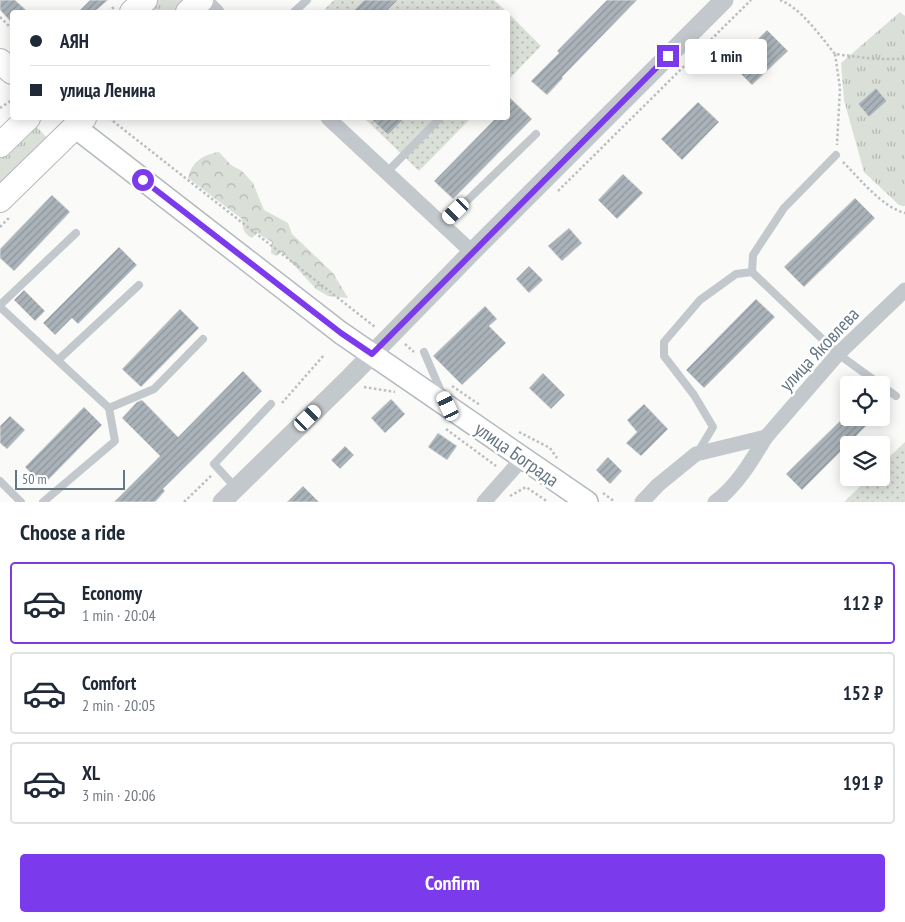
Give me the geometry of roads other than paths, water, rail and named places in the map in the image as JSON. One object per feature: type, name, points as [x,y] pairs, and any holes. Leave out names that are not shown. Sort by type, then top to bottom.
[{"type":"main road","points":[[134,10],[145,0]]},
{"type":"main road","points":[[195,10],[209,6]]},
{"type":"main road","points":[[0,61],[10,70]]},
{"type":"main road","points":[[0,145],[26,120]]},
{"type":"main road","points":[[0,200],[74,121]]},
{"type":"main road","name":"улица Бограда","points":[[74,121],[333,327],[523,458],[592,495]]},
{"type":"street","points":[[222,502],[724,0]]},
{"type":"street","points":[[330,120],[472,252]]},
{"type":"street","name":"улица Яковлева","points":[[715,502],[722,497],[750,464],[766,437],[838,354],[905,290]]},
{"type":"street","points":[[642,502],[658,485],[696,454],[766,437]]},
{"type":"street","points":[[484,502],[523,458]]},
{"type":"lane","points":[[296,10],[307,0]]},
{"type":"lane","points":[[387,172],[438,120]]},
{"type":"lane","points":[[443,224],[536,134]]},
{"type":"lane","points":[[836,155],[784,208],[753,255],[752,272],[838,354],[869,376]]},
{"type":"lane","points":[[43,502],[114,441],[110,408],[0,306],[76,233]]},
{"type":"lane","points":[[696,454],[714,427],[694,395],[664,356],[664,342],[700,300],[736,274],[752,272]]},
{"type":"lane","points":[[58,360],[139,285]]},
{"type":"lane","points":[[110,408],[154,389],[203,339]]},
{"type":"lane","points":[[424,352],[448,406]]},
{"type":"lane","points":[[890,392],[896,396]]},
{"type":"lane","points":[[236,488],[214,464],[271,404]]},
{"type":"lane","points":[[0,481],[21,502]]}]
